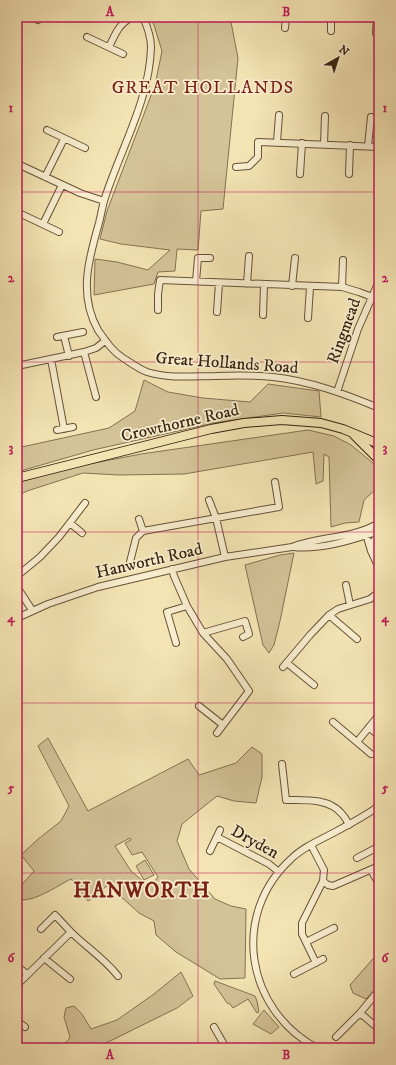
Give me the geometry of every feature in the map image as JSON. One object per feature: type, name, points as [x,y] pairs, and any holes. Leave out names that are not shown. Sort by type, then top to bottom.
[{"type":"main road","name":"Crowthorne Road","points":[[17,478],[211,429],[244,423],[282,420],[312,422],[334,426],[379,444]]},
{"type":"main road","name":"Crowthorne Road","points":[[351,433],[379,460]]},
{"type":"main road","name":"Crowthorne Road","points":[[370,451],[379,456]]},
{"type":"street","points":[[109,47],[123,22],[132,17]]},
{"type":"street","name":"Great Hollands Road","points":[[143,17],[151,46],[149,68],[137,113],[104,201],[89,261],[87,289],[90,308],[96,325],[105,341],[118,355],[147,372],[179,377],[245,375],[299,381],[337,392],[379,408]]},
{"type":"street","points":[[285,28],[286,17]]},
{"type":"street","points":[[331,17],[331,31]]},
{"type":"street","points":[[376,33],[377,17]]},
{"type":"street","points":[[87,37],[123,54]]},
{"type":"street","points":[[277,142],[279,115]]},
{"type":"street","points":[[324,144],[325,116]]},
{"type":"street","points":[[368,146],[371,117]]},
{"type":"street","points":[[47,130],[85,148]]},
{"type":"street","points":[[45,177],[64,139]]},
{"type":"street","points":[[236,168],[249,166],[258,157],[258,142],[379,147]]},
{"type":"street","points":[[300,174],[302,143]]},
{"type":"street","points":[[349,174],[350,145]]},
{"type":"street","points":[[17,165],[80,193],[104,201]]},
{"type":"street","points":[[43,224],[62,185]]},
{"type":"street","points":[[19,213],[59,232]]},
{"type":"street","points":[[247,284],[249,256]]},
{"type":"street","points":[[196,281],[198,258],[210,258]]},
{"type":"street","points":[[292,286],[295,258]]},
{"type":"street","points":[[342,288],[343,260]]},
{"type":"street","points":[[158,310],[160,280],[342,288],[372,297]]},
{"type":"street","name":"Ringmead","points":[[337,392],[358,329],[379,282]]},
{"type":"street","points":[[217,312],[219,283]]},
{"type":"street","points":[[263,315],[264,285]]},
{"type":"street","points":[[308,318],[310,287]]},
{"type":"street","points":[[56,337],[83,332]]},
{"type":"street","points":[[64,336],[70,356]]},
{"type":"street","points":[[17,366],[70,356],[96,348],[105,341]]},
{"type":"street","points":[[84,352],[95,395],[102,390]]},
{"type":"street","points":[[51,359],[64,429]]},
{"type":"street","points":[[57,430],[73,427]]},
{"type":"street","points":[[129,566],[136,538],[143,531],[279,507],[275,482]]},
{"type":"street","points":[[209,500],[216,518],[225,557]]},
{"type":"street","points":[[17,576],[40,557],[70,523],[85,503]]},
{"type":"street","points":[[138,519],[143,531]]},
{"type":"street","points":[[70,523],[82,533]]},
{"type":"street","name":"Hanworth Road","points":[[365,533],[379,523]]},
{"type":"street","points":[[371,551],[372,543],[379,532]]},
{"type":"street","name":"Hanworth Road","points":[[17,618],[32,610],[98,586],[225,557],[292,547],[300,544],[365,533],[379,532]]},
{"type":"street","points":[[365,533],[379,568]]},
{"type":"street","points":[[172,569],[187,606],[203,633],[228,659],[250,694],[217,733]]},
{"type":"street","points":[[346,585],[350,605]]},
{"type":"street","points":[[17,587],[32,610]]},
{"type":"street","points":[[314,685],[285,665],[329,615],[338,609],[370,599],[379,592]]},
{"type":"street","points":[[176,643],[167,612],[187,606]]},
{"type":"street","points":[[329,615],[357,639]]},
{"type":"street","points":[[203,633],[245,621],[249,634],[243,637]]},
{"type":"street","points":[[200,706],[223,725]]},
{"type":"street","points":[[357,742],[379,715]]},
{"type":"street","points":[[333,722],[371,754]]},
{"type":"street","points":[[369,728],[379,736]]},
{"type":"street","points":[[282,764],[286,800]]},
{"type":"street","points":[[279,801],[314,800],[334,807],[342,814],[349,825]]},
{"type":"street","points":[[317,1048],[297,1035],[282,1021],[268,1002],[256,971],[253,948],[254,924],[262,898],[271,882],[290,859],[311,845],[349,825],[379,806]]},
{"type":"street","name":"Dryden","points":[[210,851],[220,830]]},
{"type":"street","name":"Dryden","points":[[217,837],[269,864],[279,872]]},
{"type":"street","points":[[311,845],[324,870],[323,881],[302,923],[302,934],[316,963]]},
{"type":"street","points":[[357,858],[376,848],[379,850]]},
{"type":"street","points":[[323,881],[328,885],[333,886],[379,866]]},
{"type":"street","points":[[371,870],[379,884]]},
{"type":"street","points":[[42,929],[56,915],[86,946],[110,965],[118,976]]},
{"type":"street","points":[[306,942],[334,928]]},
{"type":"street","points":[[17,985],[71,932]]},
{"type":"street","points":[[44,958],[70,979]]},
{"type":"street","points":[[294,974],[323,959]]},
{"type":"street","points":[[17,966],[27,974]]},
{"type":"street","points":[[336,1037],[360,1013],[379,990]]},
{"type":"street","points":[[360,1013],[379,1029]]},
{"type":"street","points":[[17,1021],[24,1028]]},
{"type":"street","points":[[214,1027],[225,1048]]},
{"type":"shaded area","points":[[150,17],[230,17],[238,58],[223,209],[201,211],[198,250],[177,249],[175,271],[158,272],[154,284],[94,295],[95,259],[117,262],[148,270],[170,250],[121,244],[100,239],[107,211],[155,85],[162,51]]},
{"type":"shaded area","points":[[144,380],[168,392],[203,398],[250,402],[268,384],[319,391],[321,417],[283,413],[214,423],[93,450],[17,472],[17,448],[109,428],[135,411]]},
{"type":"shaded area","points":[[308,430],[334,436],[351,445],[379,468],[379,482],[376,489],[364,500],[359,522],[345,523],[331,527],[329,457],[324,454],[323,481],[316,484],[313,452],[184,474],[118,475],[83,473],[27,491],[17,496],[17,483],[68,468],[141,454]]},
{"type":"shaded area","points":[[294,553],[274,645],[269,653],[263,645],[245,565],[280,555]]},
{"type":"shaded area","points":[[48,738],[88,811],[188,759],[199,775],[236,763],[252,747],[262,754],[262,777],[256,803],[234,801],[217,796],[182,824],[177,841],[189,869],[215,899],[231,906],[246,909],[245,978],[220,979],[176,952],[156,935],[154,921],[139,913],[108,885],[88,901],[71,879],[37,897],[23,900],[17,899],[17,890],[34,871],[21,855],[61,821],[69,806],[38,746]],"holes":[[[130,838],[131,840],[125,843],[132,855],[142,852],[158,877],[150,887],[131,871],[115,846]]]},
{"type":"shaded area","points":[[145,860],[154,875],[144,880],[136,866]]},
{"type":"shaded area","points":[[379,952],[379,986],[366,999],[353,993],[350,985]]},
{"type":"shaded area","points":[[181,972],[193,996],[177,1008],[96,1048],[55,1048],[66,1042],[70,1037],[64,1017],[66,1008],[74,1006],[82,1014],[91,1029],[117,1020],[154,994]]},
{"type":"shaded area","points":[[215,981],[255,996],[259,1012],[257,1013],[248,999],[233,1008],[227,1003],[214,984]]},
{"type":"shaded area","points":[[264,1010],[279,1027],[271,1034],[253,1024]]},
{"type":"district","name":"GREAT HOLLANDS","points":[[203,88]]},
{"type":"district","name":"HANWORTH","points":[[142,891]]}]
